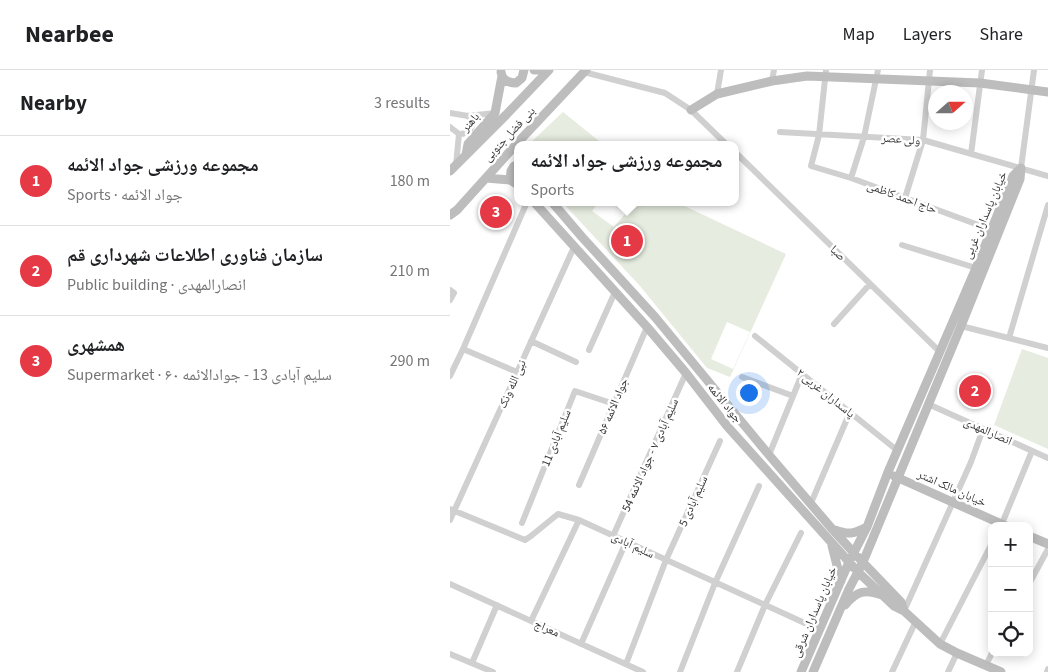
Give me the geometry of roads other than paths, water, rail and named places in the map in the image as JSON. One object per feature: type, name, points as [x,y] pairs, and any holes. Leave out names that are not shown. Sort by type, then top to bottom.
[{"type":"street","points":[[501,72],[507,82],[516,83],[522,78],[524,70]]},
{"type":"street","points":[[534,70],[544,70]]},
{"type":"street","name":"بنی فضل جنوبی","points":[[453,168],[549,70]]},
{"type":"street","points":[[717,94],[721,70]]},
{"type":"street","points":[[772,81],[774,70]]},
{"type":"street","points":[[905,198],[923,140],[930,70]]},
{"type":"street","points":[[971,154],[982,70]]},
{"type":"street","points":[[1021,168],[1034,70]]},
{"type":"street","points":[[585,71],[665,93],[692,110],[723,141]]},
{"type":"street","name":"بنی فضل جنوبی","points":[[523,141],[585,71]]},
{"type":"street","name":"باهنر","points":[[465,157],[468,144],[495,113],[501,72]]},
{"type":"street","points":[[692,110],[717,94],[772,81],[826,73],[877,74],[929,81],[980,83],[1048,92]]},
{"type":"street","points":[[819,135],[826,73]]},
{"type":"street","points":[[851,178],[864,137],[877,74]]},
{"type":"street","points":[[450,113],[468,116],[495,113]]},
{"type":"street","points":[[450,127],[459,134],[466,133],[473,124],[468,116]]},
{"type":"street","name":"ولی عصر","points":[[780,132],[923,140],[1048,176]]},
{"type":"street","points":[[453,168],[459,134]]},
{"type":"street","name":"حاج احمد کاظمی","points":[[819,135],[812,166],[851,178],[992,230]]},
{"type":"street","name":"بنی فضل جنوبی","points":[[450,215],[514,150]]},
{"type":"street","name":"صبا","points":[[739,156],[940,352]]},
{"type":"street","points":[[510,180],[514,166]]},
{"type":"street","name":"خیابان پاسداران غربی","points":[[849,562],[867,526],[1013,176],[1021,168]]},
{"type":"street","name":"خیابان پاسداران غربی","points":[[858,572],[962,326],[1020,179],[1021,168]]},
{"type":"street","points":[[486,178],[510,180],[514,182]]},
{"type":"street","points":[[1009,338],[1048,205]]},
{"type":"street","points":[[450,376],[525,206]]},
{"type":"street","name":"جواد الائمه","points":[[538,206],[647,327],[727,426],[858,572],[894,606],[904,611],[940,644],[1001,672]]},
{"type":"street","name":"جواد الائمه","points":[[555,206],[655,317],[833,530],[901,602],[904,611]]},
{"type":"street","points":[[902,245],[976,268]]},
{"type":"street","name":"نبی الله ونک","points":[[450,520],[452,510],[574,247]]},
{"type":"street","points":[[834,324],[870,284]]},
{"type":"street","points":[[450,300],[452,292]]},
{"type":"street","points":[[589,350],[615,292]]},
{"type":"street","points":[[962,326],[1048,348]]},
{"type":"street","name":"جواد الائمه ۵۶","points":[[579,485],[647,327]]},
{"type":"street","name":"پاسداران غربی ۲","points":[[755,336],[898,451]]},
{"type":"street","points":[[531,341],[576,362]]},
{"type":"street","points":[[463,349],[517,372]]},
{"type":"street","name":"سلیم آبادی ۷ - جواد الائمه 54","points":[[614,536],[686,373]]},
{"type":"street","points":[[769,455],[802,374]]},
{"type":"street","points":[[742,376],[793,396]]},
{"type":"street","name":"سلیم آبادی 11","points":[[522,522],[575,390],[614,404]]},
{"type":"street","name":"انصارالمهدی","points":[[928,404],[1048,458]]},
{"type":"street","points":[[811,503],[850,412]]},
{"type":"street","points":[[904,611],[971,462],[983,429]]},
{"type":"street","name":"سلیم آبادی 5","points":[[626,664],[666,560],[720,441]]},
{"type":"street","points":[[1004,522],[1032,450]]},
{"type":"street","name":"خیابان مالک اشتر","points":[[888,472],[996,522]]},
{"type":"street","points":[[680,672],[715,583],[759,486]]},
{"type":"street","name":"سلیم آبادی","points":[[452,510],[525,540],[558,514],[579,520],[820,630]]},
{"type":"street","points":[[531,621],[579,520]]},
{"type":"street","points":[[833,530],[849,534],[867,526]]},
{"type":"street","points":[[737,672],[765,605],[801,533]]},
{"type":"street","points":[[1033,538],[1048,544]]},
{"type":"street","points":[[830,541],[841,581]]},
{"type":"street","points":[[581,644],[626,542]]},
{"type":"street","points":[[1033,577],[1048,549]]},
{"type":"street","points":[[940,644],[988,551]]},
{"type":"street","name":"خیابان پاسداران شرقی","points":[[801,672],[849,562]]},
{"type":"street","name":"خیابان پاسداران شرقی","points":[[813,672],[858,572]]},
{"type":"street","name":"معراج","points":[[450,584],[643,672]]},
{"type":"street","points":[[840,611],[846,602],[857,594],[870,592],[885,596]]},
{"type":"street","points":[[472,663],[496,605]]},
{"type":"street","points":[[892,672],[915,623]]},
{"type":"street","points":[[948,672],[957,653]]},
{"type":"street","points":[[450,654],[493,672]]},
{"type":"street","points":[[986,665],[990,657]]},
{"type":"place","name":"همشهری","points":[[496,212]]},
{"type":"place","name":"مجموعه ورزشی جواد الائمه","points":[[627,241]]},
{"type":"place","name":"سازمان فناوری اطلاعات شهرداری قم","points":[[975,391]]}]
